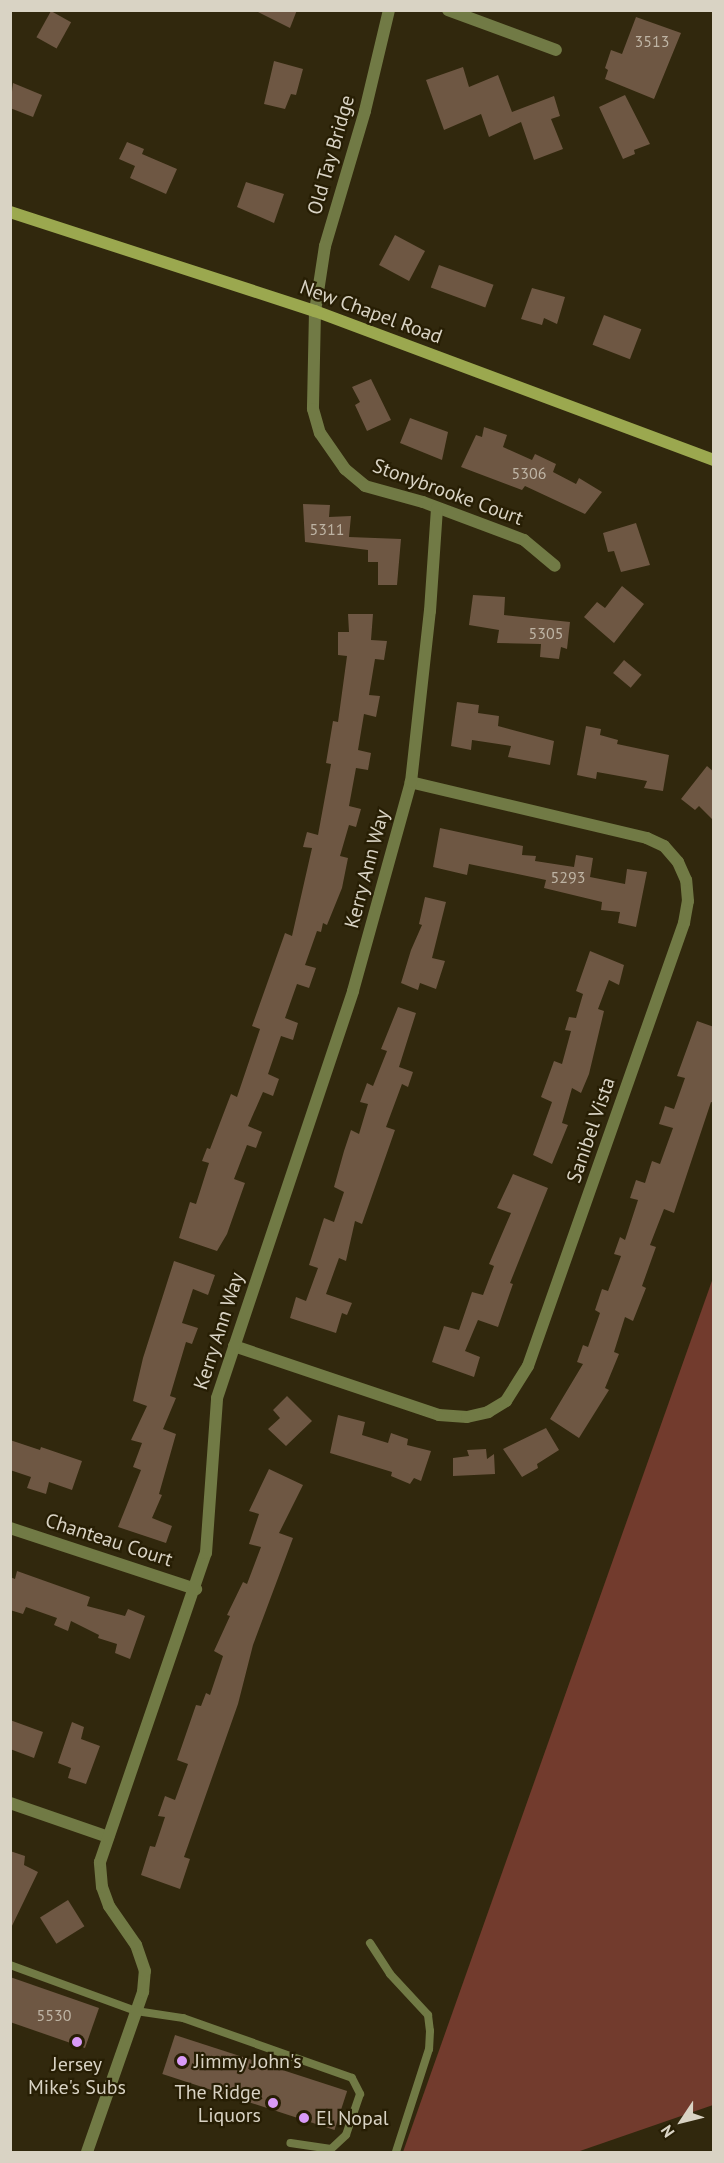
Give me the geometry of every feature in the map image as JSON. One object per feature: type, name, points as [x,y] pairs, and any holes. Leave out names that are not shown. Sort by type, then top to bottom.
[{"type":"street","name":"Old Tay Bridge","points":[[315,311],[325,246],[365,111],[388,10]]},
{"type":"street","points":[[448,10],[556,50]]},
{"type":"street","name":"New Chapel Road","points":[[10,212],[315,311],[714,460]]},
{"type":"street","name":"Stonybrooke Court","points":[[315,311],[313,409],[325,442],[345,469],[365,486],[437,508],[524,540],[555,566]]},
{"type":"street","name":"Kerry Ann Way","points":[[87,2152],[143,1992],[145,1971],[136,1945],[109,1906],[102,1887],[100,1862],[196,1588],[209,1534],[217,1398],[353,991],[411,782],[430,611],[437,508]]},
{"type":"street","name":"Sanibel Vista","points":[[234,1346],[438,1415],[467,1417],[488,1412],[506,1401],[528,1366],[684,923],[688,901],[686,880],[678,862],[664,846],[647,838],[411,782]]},
{"type":"street","name":"Chanteau Court","points":[[10,1528],[196,1588]]},
{"type":"street","points":[[10,1803],[108,1837]]},
{"type":"lane","points":[[370,1943],[390,1974],[428,2015],[430,2031],[429,2049],[396,2152]]},
{"type":"lane","points":[[10,1965],[136,2011],[183,2018],[351,2078],[360,2094],[346,2135],[331,2149],[290,2143]]},
{"type":"shaded area","points":[[713,1278],[713,2105],[577,2152],[403,2152]]},
{"type":"building","points":[[254,10],[297,10],[290,28]]},
{"type":"building","points":[[51,11],[71,22],[57,48],[36,37]]},
{"type":"building","points":[[636,17],[681,33],[654,99],[605,79],[608,70],[605,68],[611,50],[622,54]]},
{"type":"building","points":[[274,61],[303,69],[296,95],[291,94],[285,109],[264,104]]},
{"type":"building","points":[[463,67],[469,87],[498,75],[512,112],[554,96],[560,116],[551,119],[563,149],[534,160],[521,122],[489,137],[481,114],[444,130],[426,80]]},
{"type":"building","points":[[13,83],[42,95],[33,117],[10,108]]},
{"type":"building","points":[[625,95],[650,144],[634,150],[635,154],[623,159],[599,107]]},
{"type":"building","points":[[127,142],[144,149],[142,154],[177,169],[166,194],[130,178],[135,166],[119,159]]},
{"type":"building","points":[[246,182],[284,194],[274,223],[237,207]]},
{"type":"building","points":[[395,235],[425,251],[409,281],[379,265]]},
{"type":"building","points":[[439,265],[494,285],[485,307],[431,288]]},
{"type":"building","points":[[532,288],[565,297],[557,324],[544,318],[542,325],[521,319]]},
{"type":"building","points":[[604,315],[641,329],[630,359],[593,345]]},
{"type":"building","points":[[371,379],[391,420],[367,431],[355,405],[360,402],[352,387]]},
{"type":"building","points":[[410,418],[448,432],[442,460],[400,443]]},
{"type":"building","points":[[484,427],[507,435],[503,447],[532,460],[535,454],[556,464],[553,472],[576,484],[579,478],[602,492],[585,514],[525,486],[522,490],[461,467],[476,435],[482,437]]},
{"type":"building","points":[[303,504],[330,505],[329,517],[351,516],[349,537],[401,539],[397,585],[378,585],[378,562],[368,562],[368,550],[305,542]]},
{"type":"building","points":[[636,523],[650,565],[621,572],[614,551],[608,552],[603,533]]},
{"type":"building","points":[[622,586],[644,604],[614,643],[584,617],[597,602],[605,608]]},
{"type":"building","points":[[473,595],[505,597],[504,615],[570,622],[567,649],[561,647],[559,659],[540,657],[541,644],[497,643],[499,630],[469,625]]},
{"type":"building","points":[[348,614],[373,614],[371,640],[387,641],[384,660],[375,659],[369,695],[380,696],[376,717],[364,714],[358,750],[371,753],[368,770],[356,768],[349,806],[361,809],[356,827],[349,825],[340,856],[348,858],[342,888],[327,925],[323,923],[321,932],[317,931],[305,965],[316,968],[309,988],[297,984],[285,1018],[298,1023],[293,1040],[281,1036],[268,1074],[279,1079],[273,1096],[263,1092],[248,1126],[262,1132],[256,1148],[247,1145],[234,1179],[245,1183],[227,1234],[217,1251],[179,1238],[190,1202],[196,1204],[209,1163],[202,1161],[207,1148],[210,1149],[231,1094],[237,1097],[260,1029],[252,1026],[285,933],[292,936],[312,848],[303,847],[307,832],[318,835],[331,764],[326,763],[333,721],[338,722],[347,656],[338,655],[338,632],[349,632]]},
{"type":"building","points":[[624,660],[642,675],[631,688],[613,673]]},
{"type":"building","points":[[457,702],[479,705],[478,713],[499,716],[498,726],[554,741],[550,765],[508,757],[511,746],[472,740],[471,750],[451,746]]},
{"type":"building","points":[[586,726],[601,729],[600,735],[618,740],[617,744],[669,755],[663,791],[644,788],[647,781],[597,772],[596,779],[577,775]]},
{"type":"building","points":[[707,766],[714,772],[714,821],[699,806],[695,810],[681,799]]},
{"type":"building","points":[[440,828],[523,846],[522,855],[536,856],[535,861],[574,867],[576,855],[593,858],[590,877],[625,884],[627,869],[647,872],[636,927],[618,923],[620,912],[601,910],[602,902],[544,888],[546,880],[469,864],[467,875],[433,867]]},
{"type":"building","points":[[425,897],[446,902],[432,958],[445,961],[436,989],[420,983],[418,990],[401,983],[411,950],[422,925],[419,924]]},
{"type":"building","points":[[590,951],[624,965],[619,985],[609,980],[598,1009],[604,1011],[589,1074],[581,1093],[572,1088],[562,1123],[568,1125],[552,1164],[533,1155],[552,1102],[541,1097],[554,1061],[562,1064],[571,1031],[565,1030],[569,1017],[576,1018],[583,994],[576,991]]},
{"type":"building","points":[[398,1007],[416,1013],[399,1067],[413,1072],[408,1087],[402,1084],[386,1127],[395,1130],[362,1224],[355,1221],[346,1261],[339,1258],[326,1294],[352,1303],[347,1315],[342,1313],[336,1333],[290,1318],[296,1297],[306,1301],[318,1268],[309,1265],[324,1218],[334,1222],[344,1192],[334,1187],[344,1151],[351,1130],[359,1134],[368,1104],[360,1102],[367,1083],[373,1086],[387,1051],[381,1049]]},
{"type":"building","points":[[697,1021],[714,1027],[714,1103],[711,1102],[674,1213],[664,1209],[650,1245],[656,1247],[642,1286],[646,1288],[633,1321],[625,1317],[614,1352],[619,1354],[605,1388],[609,1390],[579,1438],[550,1419],[583,1364],[577,1362],[583,1345],[588,1347],[600,1313],[595,1310],[602,1289],[608,1291],[621,1256],[614,1254],[620,1237],[625,1240],[638,1200],[630,1198],[636,1180],[645,1183],[652,1161],[660,1164],[673,1128],[659,1124],[665,1106],[674,1109],[685,1078],[677,1076]]},
{"type":"building","points":[[513,1174],[548,1188],[510,1283],[513,1284],[498,1327],[478,1320],[465,1351],[480,1357],[474,1377],[432,1362],[444,1326],[459,1330],[472,1292],[483,1295],[494,1266],[489,1264],[511,1213],[497,1208]]},
{"type":"building","points":[[174,1261],[215,1275],[208,1295],[193,1289],[182,1323],[198,1328],[192,1344],[186,1342],[170,1396],[176,1398],[163,1429],[176,1434],[159,1494],[162,1495],[152,1518],[172,1526],[166,1543],[118,1527],[141,1470],[133,1467],[142,1443],[131,1440],[147,1406],[133,1401],[143,1358]]},
{"type":"building","points":[[287,1396],[312,1421],[286,1446],[268,1429],[280,1418],[273,1410]]},
{"type":"building","points":[[338,1415],[365,1422],[362,1435],[388,1443],[391,1433],[408,1439],[407,1445],[431,1451],[421,1481],[414,1478],[410,1484],[391,1476],[392,1472],[330,1453]]},
{"type":"building","points":[[546,1428],[559,1450],[537,1464],[538,1468],[522,1477],[503,1449]]},
{"type":"building","points":[[10,1440],[40,1450],[41,1447],[82,1461],[72,1490],[49,1482],[46,1494],[27,1488],[31,1477],[10,1470]]},
{"type":"building","points":[[486,1449],[487,1459],[494,1454],[495,1474],[453,1476],[453,1458],[469,1456],[467,1450]]},
{"type":"building","points":[[269,1469],[303,1485],[279,1533],[293,1538],[253,1645],[238,1704],[184,1857],[190,1859],[180,1889],[141,1875],[150,1846],[155,1847],[165,1817],[158,1816],[165,1796],[175,1800],[188,1764],[177,1760],[196,1705],[201,1706],[206,1693],[210,1695],[223,1656],[214,1651],[230,1616],[227,1615],[243,1582],[247,1584],[261,1547],[249,1544],[259,1514],[249,1511]]},
{"type":"building","points":[[17,1571],[90,1597],[87,1606],[125,1616],[128,1609],[145,1616],[130,1659],[115,1653],[117,1644],[98,1638],[99,1635],[71,1621],[68,1631],[54,1625],[57,1618],[26,1607],[23,1614],[10,1610],[10,1577],[15,1579]]},
{"type":"building","points":[[10,1720],[43,1732],[34,1758],[10,1749]]},
{"type":"building","points":[[72,1722],[84,1727],[81,1739],[100,1746],[86,1784],[68,1778],[71,1768],[58,1763]]},
{"type":"building","points":[[10,1851],[25,1856],[24,1865],[38,1872],[10,1930]]},
{"type":"building","points":[[68,1900],[84,1926],[56,1944],[40,1917]]},
{"type":"building","points":[[10,1977],[99,2008],[85,2048],[10,2022]]},
{"type":"building","points":[[175,2035],[347,2091],[334,2130],[162,2074]]},
{"type":"place","name":"Jersey Mike's Subs","points":[[77,2042]]},
{"type":"place","name":"Jimmy John's","points":[[182,2061]]},
{"type":"place","name":"The Ridge Liquors","points":[[273,2103]]},
{"type":"place","name":"El Nopal","points":[[304,2118]]}]
